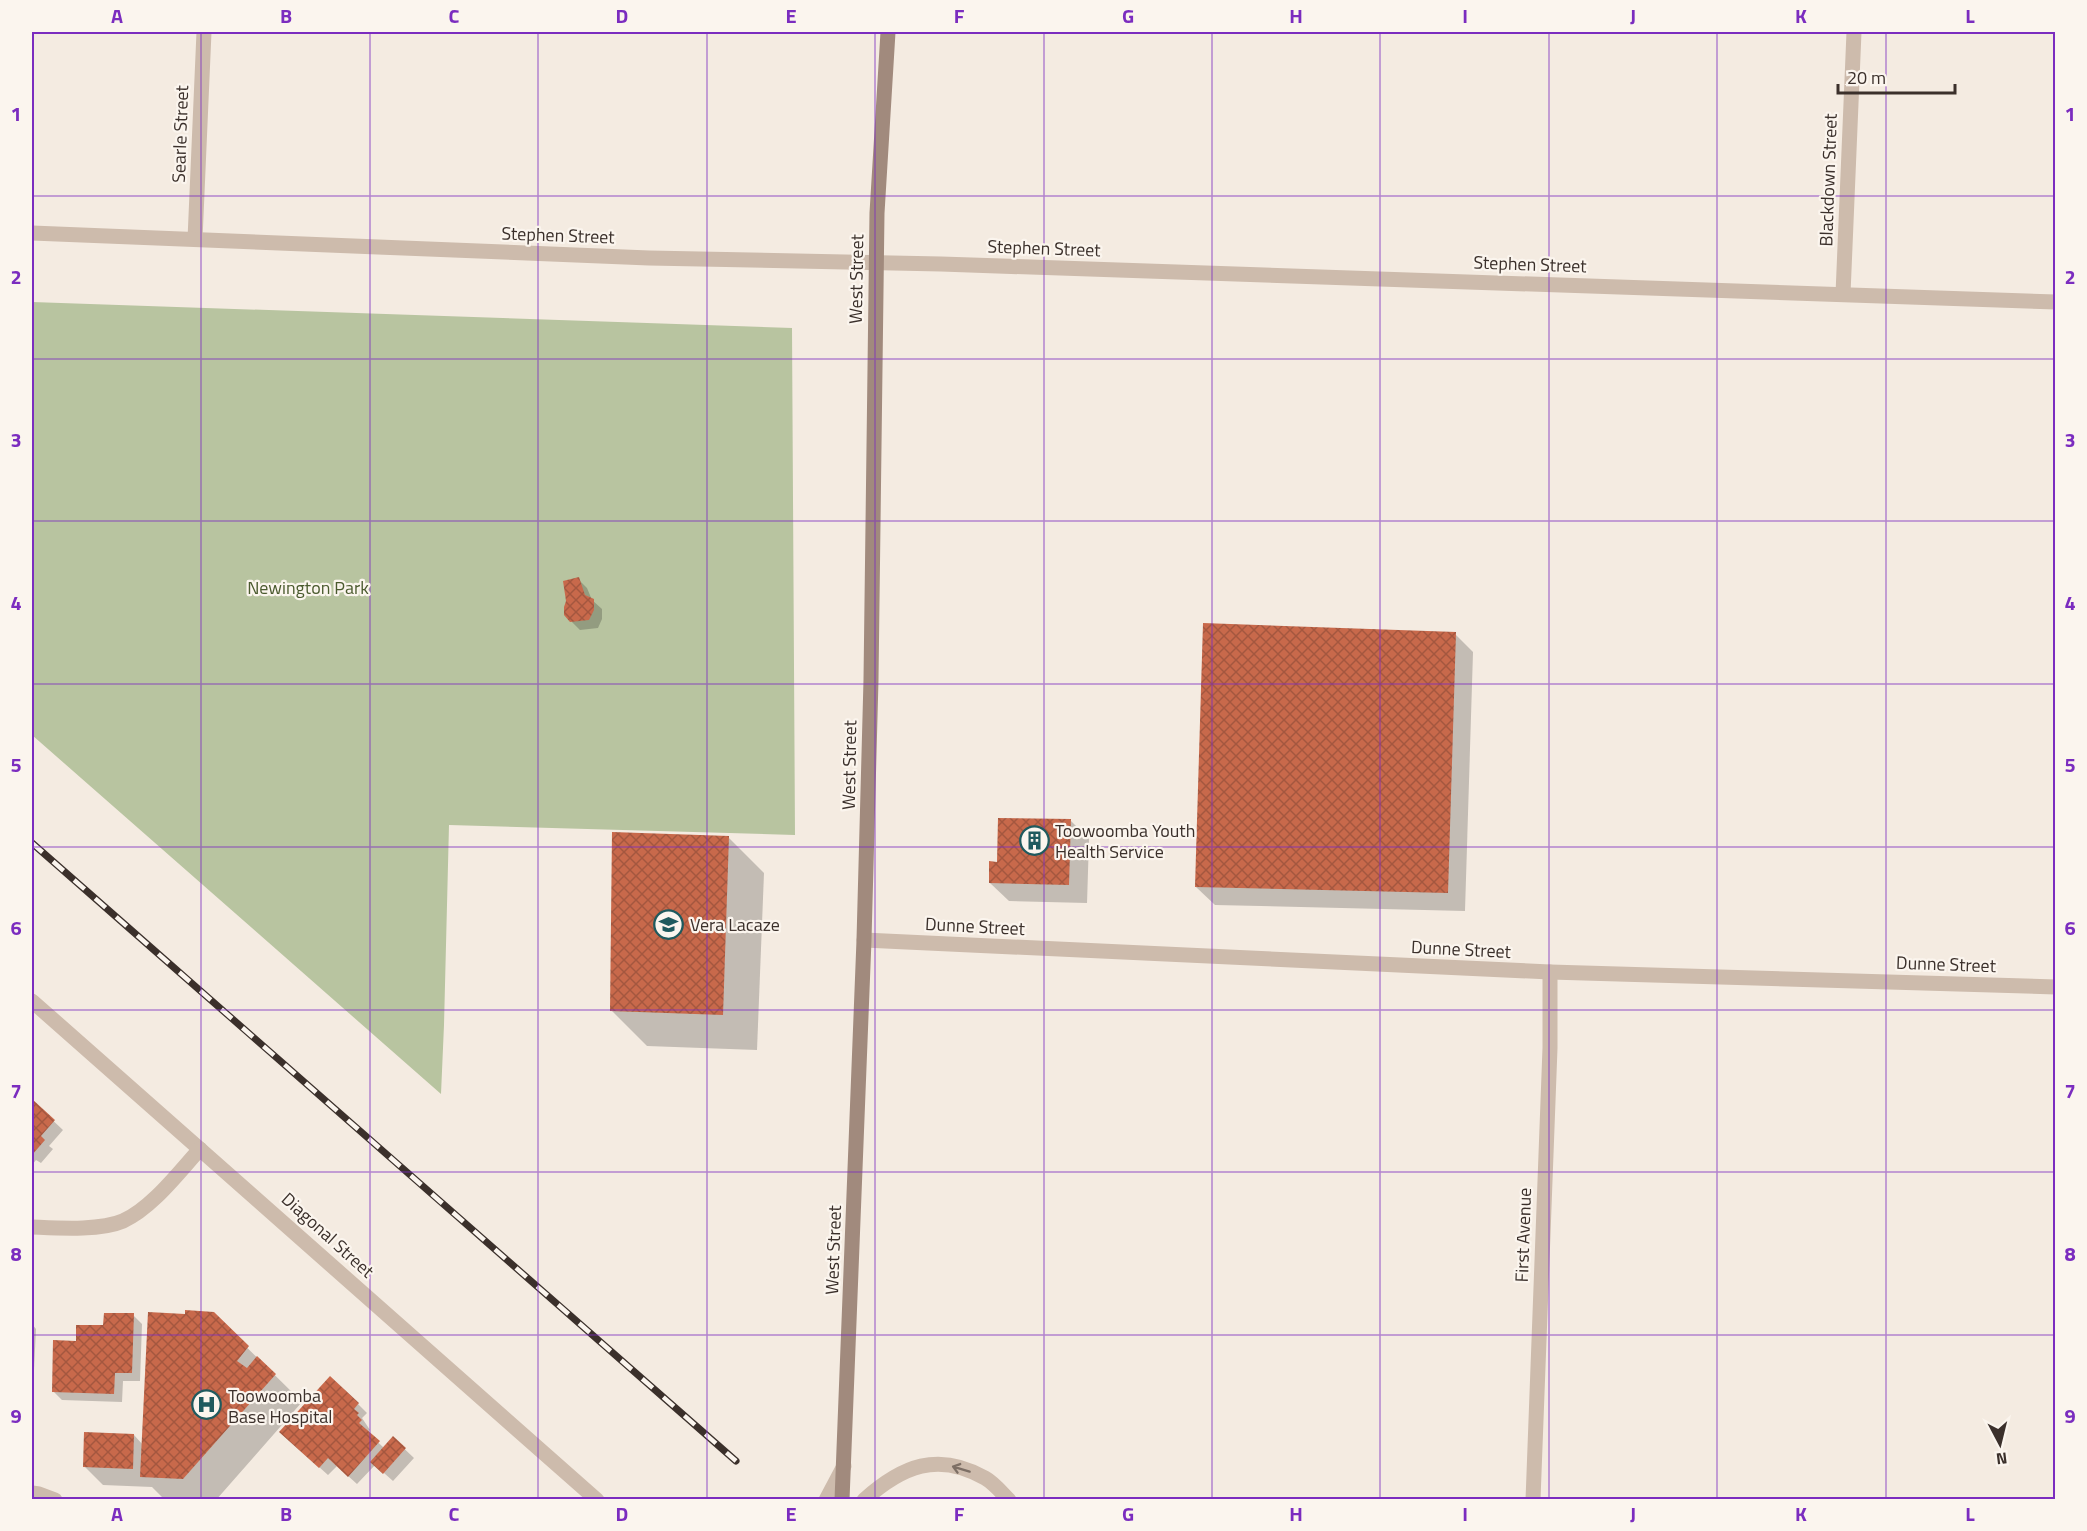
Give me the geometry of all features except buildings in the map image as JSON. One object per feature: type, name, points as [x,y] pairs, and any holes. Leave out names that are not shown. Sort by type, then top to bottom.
[{"type":"main road","name":"West Street","points":[[842,1500],[864,940],[871,680],[876,263],[888,32]]},
{"type":"street","name":"Searle Street","points":[[195,239],[204,32]]},
{"type":"street","name":"Blackdown Street","points":[[1843,294],[1854,32]]},
{"type":"street","name":"Stephen Street","points":[[32,233],[649,258],[876,263],[2055,302]]},
{"type":"street","name":"Dunne Street","points":[[864,940],[1550,972],[2055,987]]},
{"type":"street","name":"First Avenue","points":[[1533,1500],[1550,1048],[1550,972]]},
{"type":"street","name":"Diagonal Street","points":[[32,1001],[597,1500]]},
{"type":"street","points":[[32,1227],[91,1227],[123,1221],[150,1203],[200,1149]]},
{"type":"street","points":[[864,1500],[898,1473],[929,1464],[959,1466],[987,1479],[1009,1500]]},
{"type":"street","points":[[826,1500],[844,1466]]},
{"type":"street","points":[[32,1493],[55,1500]]},
{"type":"green space","name":"Newington Park","points":[[32,302],[792,328],[795,835],[449,825],[441,1094],[32,735]]},
{"type":"railway","points":[[32,843],[736,1461]]},
{"type":"place","name":"Toowoomba Youth Health Service","points":[[1034,840]]},
{"type":"place","name":"Vera Lacaze","points":[[669,924]]},
{"type":"place","name":"Toowoomba Base Hospital","points":[[207,1405]]}]
